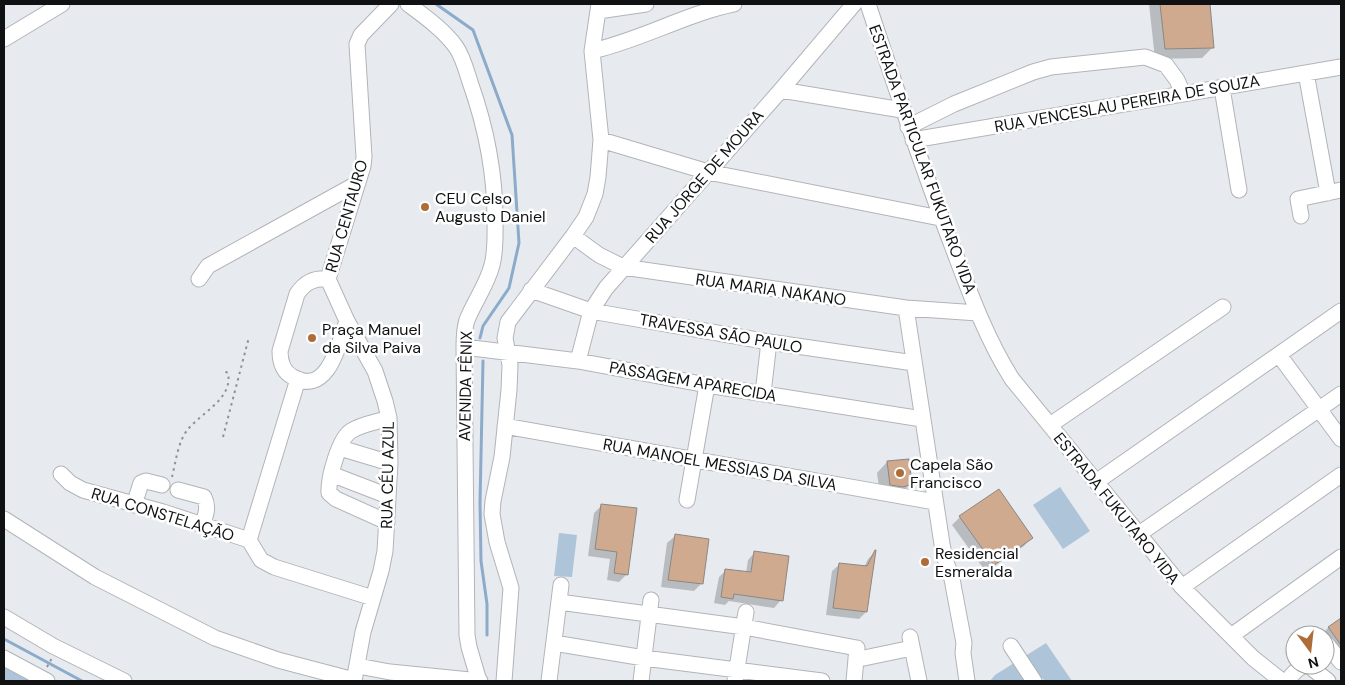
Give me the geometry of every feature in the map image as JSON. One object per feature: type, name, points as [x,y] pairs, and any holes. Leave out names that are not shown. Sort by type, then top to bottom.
[{"type":"street","points":[[4,39],[62,4]]},
{"type":"street","name":"RUA CENTAURO","points":[[298,379],[289,374],[283,367],[280,351],[297,294],[302,286],[319,278],[328,279],[358,183],[364,157],[357,44],[361,36],[391,4]]},
{"type":"street","name":"AVENIDA FÊNIX","points":[[408,4],[450,39],[462,58],[485,127],[492,160],[495,209],[494,256],[489,272],[466,321],[464,347],[467,634],[479,681]]},
{"type":"street","points":[[504,681],[511,588],[497,542],[492,514],[502,457],[510,377],[505,338],[508,322],[586,217],[595,194],[601,140],[592,51],[598,7],[646,4]]},
{"type":"street","points":[[592,51],[615,46],[710,9],[734,4]]},
{"type":"street","name":"RUA JORGE DE MOURA","points":[[578,362],[591,311],[606,288],[781,90],[854,4]]},
{"type":"street","name":"ESTRADA PARTICULAR FUKUTARO YIDA","points":[[868,4],[902,110],[940,218],[978,313]]},
{"type":"street","points":[[910,133],[954,104],[1051,67],[1145,57],[1166,65],[1177,80],[1183,94]]},
{"type":"street","name":"RUA VENCESLAU PEREIRA DE SOUZA","points":[[910,133],[1183,94],[1341,67]]},
{"type":"street","points":[[1301,216],[1298,199],[1335,192],[1306,73]]},
{"type":"street","points":[[1222,88],[1239,190]]},
{"type":"street","points":[[781,90],[902,110]]},
{"type":"street","points":[[601,140],[708,172],[940,218]]},
{"type":"street","points":[[199,279],[208,266],[358,183]]},
{"type":"street","points":[[327,201],[351,203]]},
{"type":"street","name":"RUA MARIA NAKANO","points":[[573,236],[599,255],[623,267],[906,308],[978,313]]},
{"type":"street","name":"RUA CÉU AZUL","points":[[328,279],[347,321],[378,378],[386,401],[389,418],[390,463],[385,551],[363,632],[355,676]]},
{"type":"street","name":"TRAVESSA SÃO PAULO","points":[[531,290],[591,311],[769,342],[914,363]]},
{"type":"street","points":[[1050,426],[1223,307]]},
{"type":"street","points":[[906,308],[935,502],[945,559],[954,588],[964,643],[963,653],[967,681]]},
{"type":"street","points":[[1096,482],[1341,311]]},
{"type":"street","name":"ESTRADA FUKUTARO YIDA","points":[[978,313],[995,350],[1012,379],[1182,588],[1253,658],[1282,681]]},
{"type":"street","points":[[249,540],[298,379],[313,380],[326,373],[347,321]]},
{"type":"street","points":[[762,394],[769,342]]},
{"type":"street","name":"PASSAGEM APARECIDA","points":[[464,347],[578,362],[707,386],[922,419]]},
{"type":"street","points":[[1279,355],[1341,439]]},
{"type":"street","points":[[687,500],[707,386]]},
{"type":"street","points":[[1139,534],[1341,394]]},
{"type":"street","points":[[387,522],[336,499],[329,493],[328,484],[345,435],[352,429],[389,418]]},
{"type":"street","name":"RUA MANOEL MESSIAS DA SILVA","points":[[505,426],[935,502]]},
{"type":"street","points":[[340,448],[390,463]]},
{"type":"street","name":"RUA CONSTELAÇÃO","points":[[61,474],[70,483],[82,490],[134,504],[249,540],[261,560],[274,567],[373,598]]},
{"type":"street","points":[[331,474],[388,496]]},
{"type":"street","points":[[1182,588],[1341,475]]},
{"type":"street","points":[[134,504],[141,483],[146,481],[171,484],[204,497],[208,503],[202,525]]},
{"type":"street","points":[[4,519],[128,596],[215,638],[278,660],[355,676],[390,672],[479,681]]},
{"type":"street","points":[[1232,636],[1341,557]]},
{"type":"street","points":[[549,681],[561,585]]},
{"type":"street","points":[[559,602],[650,607],[857,648],[864,658],[911,642],[919,681]]},
{"type":"street","points":[[641,681],[650,607]]},
{"type":"street","points":[[736,676],[746,612]]},
{"type":"street","points":[[4,617],[53,646],[124,681]]},
{"type":"street","points":[[554,643],[736,676],[822,681]]},
{"type":"street","points":[[1012,646],[1034,681]]},
{"type":"street","points":[[854,681],[857,648]]},
{"type":"street","points":[[4,658],[46,676]]},
{"type":"street","points":[[1287,681],[1298,669],[1308,665],[1328,681]]},
{"type":"path","points":[[223,437],[249,336]]},
{"type":"path","points":[[171,484],[180,444],[189,428],[220,401],[230,380],[228,373],[222,370]]},
{"type":"path","points":[[46,676],[52,657]]},
{"type":"shaded area","points":[[1060,487],[1090,531],[1063,549],[1033,505]]},
{"type":"shaded area","points":[[559,533],[577,535],[572,577],[554,576]]},
{"type":"shaded area","points":[[1046,643],[1072,681],[1045,681],[1042,678],[1041,681],[990,681],[995,675]]},
{"type":"shaded area","points":[[4,665],[33,681],[4,681]]},
{"type":"building","points":[[1160,4],[1210,4],[1214,48],[1165,49]]},
{"type":"building","name":"Capela São Francisco","points":[[909,459],[912,484],[903,487],[890,485],[887,461]]},
{"type":"building","points":[[999,489],[1033,538],[994,565],[959,516]]},
{"type":"building","points":[[601,504],[637,508],[628,575],[614,573],[617,552],[595,549]]},
{"type":"building","points":[[675,534],[709,539],[703,584],[668,580]]},
{"type":"building","points":[[875,550],[867,612],[833,608],[839,563],[867,566]]},
{"type":"building","points":[[754,551],[789,556],[783,601],[734,594],[733,599],[721,597],[725,569],[751,572]]},
{"type":"building","points":[[1341,618],[1341,645],[1335,637],[1335,625],[1331,625]]},
{"type":"waterway","points":[[436,4],[473,30],[512,135],[519,243],[509,288],[483,326],[480,338]]},
{"type":"waterway","points":[[483,361],[480,503],[481,561],[487,604],[487,635]]},
{"type":"waterway","points":[[4,639],[82,681]]},
{"type":"place","name":"CEU Celso Augusto Daniel","points":[[425,207]]},
{"type":"place","name":"Praça Manuel da Silva Paiva","points":[[312,338]]},
{"type":"place","name":"Capela São Francisco","points":[[900,473]]},
{"type":"place","name":"Residencial Esmeralda","points":[[925,562]]}]
